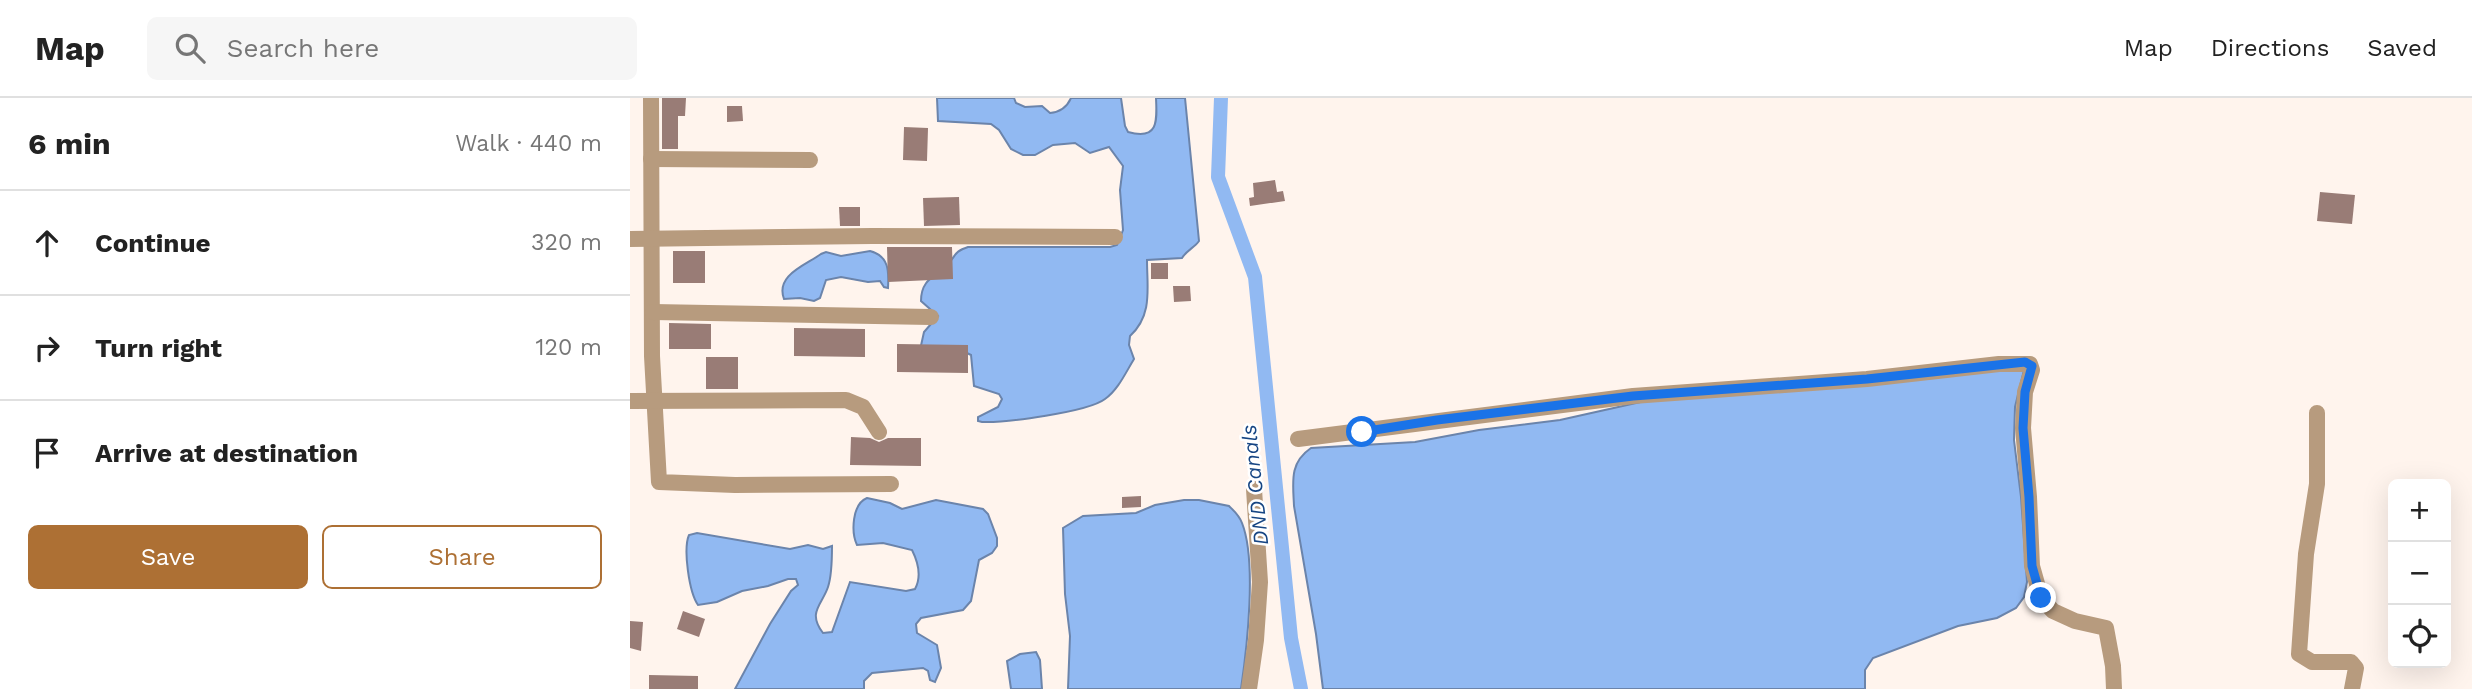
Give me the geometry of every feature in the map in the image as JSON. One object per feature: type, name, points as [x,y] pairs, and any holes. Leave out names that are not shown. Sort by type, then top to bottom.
[{"type":"street","points":[[651,98],[652,356],[659,482],[735,485],[891,484]]},
{"type":"street","points":[[651,159],[810,160]]},
{"type":"street","points":[[630,239],[1115,237]]},
{"type":"street","points":[[653,312],[931,317]]},
{"type":"street","points":[[1298,439],[1633,396],[1867,379],[2025,362],[2032,366],[2025,392],[2023,428],[2032,566],[2041,598],[2053,611],[2088,625],[2101,625],[2106,628],[2114,689]]},
{"type":"street","points":[[630,401],[846,400],[863,407],[879,432]]},
{"type":"street","points":[[2317,413],[2317,484],[2306,554],[2299,654],[2312,662],[2351,662],[2356,668],[2352,689]]},
{"type":"street","points":[[1249,689],[1256,640],[1259,582],[1254,489]]},
{"type":"water","points":[[937,98],[1014,98],[1016,103],[1025,107],[1042,106],[1050,113],[1063,108],[1071,98],[1121,98],[1128,132],[1146,134],[1151,131],[1156,121],[1156,98],[1185,98],[1199,241],[1182,258],[1147,260],[1148,291],[1145,310],[1130,336],[1129,345],[1134,359],[1118,386],[1096,404],[1046,416],[1009,421],[978,421],[978,417],[998,407],[1002,399],[999,394],[974,386],[971,355],[963,351],[920,350],[924,332],[938,316],[921,301],[923,288],[929,280],[956,254],[968,247],[1117,245],[1123,230],[1120,190],[1123,166],[1109,147],[1090,153],[1075,143],[1053,145],[1035,155],[1023,155],[1011,149],[999,130],[991,124],[938,121]]},
{"type":"water","points":[[870,251],[884,260],[888,270],[888,288],[880,281],[868,282],[841,277],[826,280],[820,298],[814,301],[784,299],[782,291],[788,277],[821,254],[826,252],[841,256]]},
{"type":"water","points":[[2025,366],[2015,407],[2014,440],[2027,582],[2024,597],[2016,608],[1997,618],[1958,626],[1873,658],[1865,670],[1865,689],[1323,689],[1294,506],[1293,481],[1296,467],[1311,448],[1415,442],[1479,430],[1560,420],[1654,399]]},
{"type":"water","points":[[867,498],[890,503],[902,509],[936,500],[983,509],[988,514],[997,538],[997,546],[992,553],[979,560],[971,601],[963,610],[921,618],[916,624],[917,633],[937,645],[941,668],[935,682],[930,680],[928,671],[923,668],[872,673],[864,681],[864,689],[735,689],[770,624],[791,591],[798,585],[796,579],[788,579],[742,591],[717,602],[698,605],[688,570],[689,535],[697,533],[790,549],[808,545],[823,549],[832,546],[829,582],[817,609],[816,619],[823,633],[832,632],[850,582],[906,591],[915,589],[917,584],[918,569],[912,550],[883,543],[857,545],[854,519],[858,506]]},
{"type":"water","points":[[1184,500],[1229,506],[1238,515],[1247,539],[1250,581],[1241,689],[1068,689],[1070,636],[1065,594],[1063,528],[1083,516],[1136,513],[1155,505]]},
{"type":"water","points":[[1036,652],[1040,660],[1042,689],[1011,689],[1007,661],[1020,654]]},
{"type":"building","points":[[662,98],[686,98],[685,116],[678,116],[678,149],[662,149]]},
{"type":"building","points":[[727,106],[742,106],[743,121],[727,122]]},
{"type":"building","points":[[904,127],[928,128],[927,161],[903,160]]},
{"type":"building","points":[[1275,180],[1277,192],[1283,191],[1285,201],[1250,206],[1249,198],[1254,197],[1253,183]]},
{"type":"building","points":[[2320,192],[2355,195],[2352,224],[2317,221]]},
{"type":"building","points":[[959,197],[960,225],[924,226],[923,198]]},
{"type":"building","points":[[839,207],[860,207],[860,226],[840,226]]},
{"type":"building","points":[[887,247],[952,247],[953,279],[888,282]]},
{"type":"building","points":[[673,251],[705,251],[705,283],[673,283]]},
{"type":"building","points":[[1151,263],[1168,263],[1168,279],[1151,279]]},
{"type":"building","points":[[1173,286],[1190,286],[1191,301],[1174,302]]},
{"type":"building","points":[[669,323],[711,324],[711,349],[669,349]]},
{"type":"building","points":[[794,328],[865,329],[865,357],[794,356]]},
{"type":"building","points":[[897,344],[968,345],[968,373],[897,372]]},
{"type":"building","points":[[706,357],[738,357],[738,389],[706,389]]},
{"type":"building","points":[[851,437],[870,438],[879,442],[888,438],[921,438],[921,466],[850,465]]},
{"type":"building","points":[[1141,496],[1141,507],[1122,508],[1122,497]]},
{"type":"building","points":[[683,611],[705,619],[699,637],[677,629]]},
{"type":"building","points":[[630,621],[643,622],[641,651],[630,648]]},
{"type":"building","points":[[649,675],[698,676],[698,689],[649,689]]},
{"type":"waterway","name":"DND Canals","points":[[1221,98],[1218,177],[1255,277],[1291,638],[1301,689]]},
{"type":"route","points":[[1362,432],[1633,396],[1867,379],[2025,362],[2032,366],[2025,392],[2023,428],[2032,566],[2041,598]]}]
